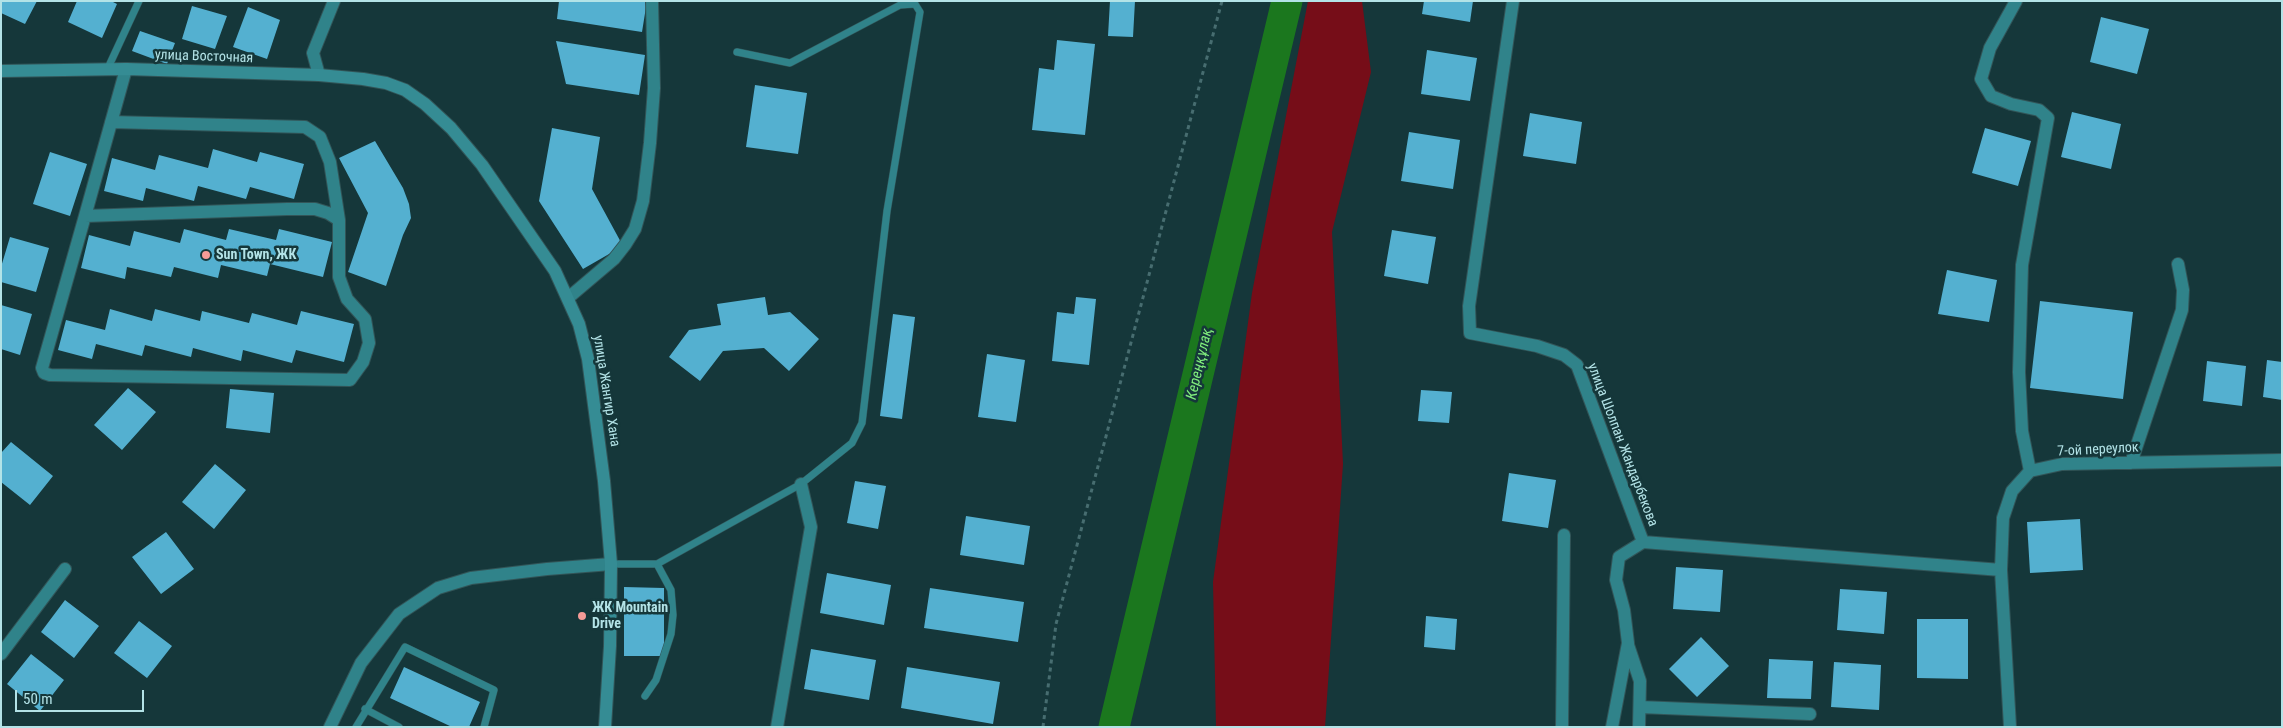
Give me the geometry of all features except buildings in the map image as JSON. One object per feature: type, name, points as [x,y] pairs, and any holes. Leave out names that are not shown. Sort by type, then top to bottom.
[{"type":"street","points":[[319,75],[313,53],[334,1]]},
{"type":"street","points":[[568,298],[614,259],[625,245],[635,229],[643,201],[654,88],[652,1]]},
{"type":"street","name":"улица Шолпан Жандарбекова","points":[[1513,1],[1469,306],[1470,333],[1537,346],[1564,355],[1577,365],[1643,542],[1619,558],[1616,580],[1624,610],[1628,643],[1612,727]]},
{"type":"street","points":[[2010,727],[2001,570],[2003,518],[2012,491],[2030,471],[2022,431],[2019,372],[2022,265],[2048,118],[2038,110],[2011,104],[1991,96],[1981,79],[1990,48],[2016,1]]},
{"type":"street","name":"улица Восточная","points":[[1,71],[126,69],[319,75],[386,83],[405,90]]},
{"type":"street","points":[[111,122],[305,126],[320,137],[330,162],[339,220],[339,277],[347,300],[365,319],[369,343],[363,362],[350,380],[44,374],[42,368],[85,216],[111,122],[126,69]]},
{"type":"street","name":"улица Жангир Хана","points":[[405,90],[425,104],[451,128],[482,165],[555,271],[579,324],[595,396],[611,564],[610,646],[605,727]]},
{"type":"street","points":[[85,216],[315,209],[328,213],[339,220]]},
{"type":"street","points":[[2131,463],[2182,310],[2183,290],[2178,264]]},
{"type":"street","name":"7-ой переулок","points":[[2030,471],[2062,464],[2282,460]]},
{"type":"street","points":[[777,727],[811,527],[801,484]]},
{"type":"street","points":[[1562,727],[1564,535]]},
{"type":"street","points":[[1643,542],[2001,570]]},
{"type":"street","points":[[330,727],[361,663],[393,620],[438,588],[472,578],[547,568],[611,564]]},
{"type":"street","points":[[1,654],[65,568]]},
{"type":"street","points":[[1628,643],[1640,681],[1640,727]]},
{"type":"street","points":[[1640,707],[1810,714]]},
{"type":"lane","points":[[107,70],[139,1]]},
{"type":"lane","points":[[611,564],[657,564],[801,484],[852,443],[862,422],[887,211],[920,12],[915,4],[900,5],[790,63],[737,52]]},
{"type":"lane","points":[[645,696],[656,680],[671,634],[673,616],[671,590],[657,564]]},
{"type":"lane","points":[[356,727],[365,709],[405,647],[494,690],[484,727]]},
{"type":"lane","points":[[365,709],[399,727]]},
{"type":"path","points":[[1043,727],[1056,624],[1222,1]]},
{"type":"shaded area","points":[[1308,1],[1362,1],[1371,72],[1332,232],[1343,464],[1325,727],[1216,727],[1213,582],[1252,293]]},
{"type":"waterway","name":"Кереңқұлақ","points":[[1114,727],[1287,1]]},
{"type":"place","name":"Sun Town, ЖК","points":[[206,255]]},
{"type":"place","name":"ЖК Mountain Drive","points":[[582,616]]}]
